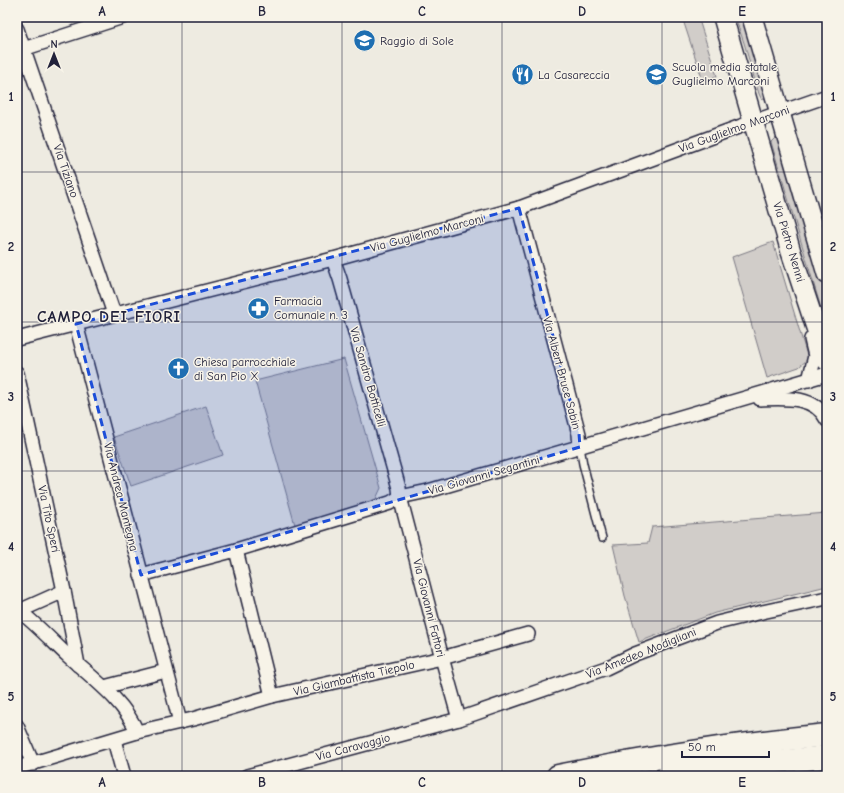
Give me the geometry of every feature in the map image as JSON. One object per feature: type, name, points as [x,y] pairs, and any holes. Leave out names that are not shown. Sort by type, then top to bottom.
[{"type":"highway","points":[[558,776],[636,760],[763,741],[827,735]]},
{"type":"highway","points":[[668,776],[827,756]]},
{"type":"street","points":[[21,50],[123,17]]},
{"type":"street","name":"Via Pietro Nenni","points":[[723,17],[791,252],[827,361]]},
{"type":"street","points":[[752,17],[827,274]]},
{"type":"street","name":"Via Tiziano","points":[[17,29],[21,50],[114,314]]},
{"type":"street","name":"Via Guglielmo Marconi","points":[[17,339],[334,258],[519,208],[754,121],[827,96]]},
{"type":"street","name":"Via Albert Bruce Sabin","points":[[519,208],[579,434],[580,447]]},
{"type":"street","name":"Via Sandro Botticelli","points":[[334,258],[399,488],[400,497]]},
{"type":"street","points":[[803,288],[801,300],[815,356],[809,380]]},
{"type":"street","name":"Via Andrea Mantegna","points":[[76,324],[180,722]]},
{"type":"street","name":"Via Tito Speri","points":[[17,373],[64,591],[78,665]]},
{"type":"street","name":"Via Giovanni Segantini","points":[[141,575],[236,550],[390,503],[400,497],[428,491],[827,374]]},
{"type":"street","points":[[740,400],[797,400],[814,404],[827,420]]},
{"type":"street","name":"Via Giovanni Fattori","points":[[400,497],[459,719]]},
{"type":"street","points":[[236,550],[272,696]]},
{"type":"street","points":[[64,591],[18,611],[104,687],[133,722],[138,732]]},
{"type":"street","name":"Via Amedeo Modigliani","points":[[459,719],[606,668],[635,654],[717,623],[827,598]]},
{"type":"street","name":"Via Giambattista Tiepolo","points":[[17,768],[138,732],[180,722],[272,696],[442,658],[528,634]]},
{"type":"street","points":[[104,687],[166,671]]},
{"type":"street","name":"Via Caravaggio","points":[[247,776],[459,719]]},
{"type":"street","points":[[17,726],[33,764]]},
{"type":"street","points":[[114,740],[124,776]]},
{"type":"lane","name":"Via Albert Bruce Sabin","points":[[580,447],[602,538]]},
{"type":"highlighted area","points":[[519,208],[579,434],[580,447],[141,575],[76,324]]},
{"type":"shaded area","points":[[682,17],[698,17],[717,76],[703,81]]},
{"type":"shaded area","points":[[735,17],[745,17],[767,97],[762,100],[759,94]]},
{"type":"shaded area","points":[[777,136],[782,139],[827,293],[827,328],[771,142]]},
{"type":"shaded area","points":[[773,242],[808,359],[799,367],[767,378],[732,257]]},
{"type":"shaded area","points":[[344,359],[381,488],[375,501],[295,525],[255,381]]},
{"type":"shaded area","points":[[206,406],[223,455],[131,486],[114,437]]},
{"type":"shaded area","points":[[827,513],[827,586],[715,613],[639,642],[625,596],[613,545],[648,543],[652,527]]},
{"type":"place","name":"Raggio di Sole","points":[[364,41]]},
{"type":"place","name":"Scuola media statale Guglielmo Marconi","points":[[656,74]]},
{"type":"place","name":"La Casareccia","points":[[522,75]]},
{"type":"place","name":"Farmacia Comunale n. 3","points":[[258,308]]},
{"type":"place","name":"Chiesa parrocchiale di San Pio X","points":[[178,369]]},
{"type":"district","name":"CAMPO DEI FIORI","points":[[109,316]]}]
